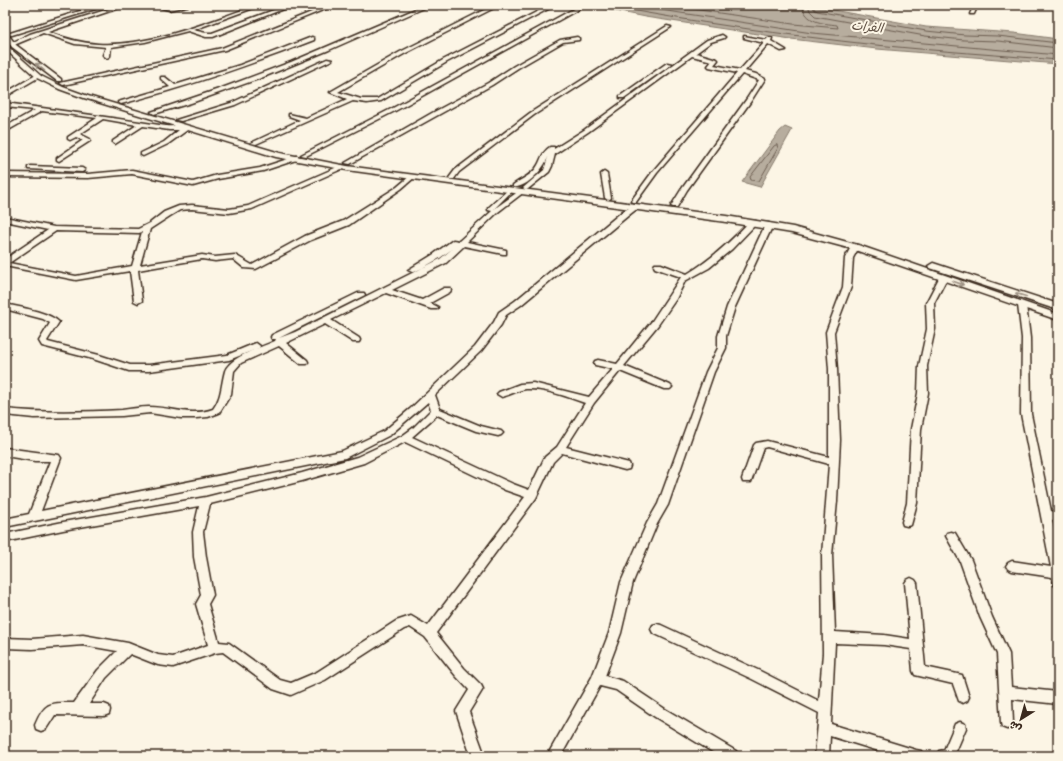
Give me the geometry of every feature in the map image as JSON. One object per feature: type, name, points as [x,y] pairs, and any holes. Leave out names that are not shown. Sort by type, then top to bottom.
[{"type":"main road","points":[[7,38],[95,5]]},
{"type":"main road","points":[[7,38],[105,5]]},
{"type":"main road","points":[[7,38],[38,76],[48,82],[86,97],[185,128],[254,143],[300,157]]},
{"type":"main road","points":[[7,38],[51,76],[63,83],[179,120],[262,151],[412,177],[446,178]]},
{"type":"main road","points":[[345,165],[635,204],[770,225],[855,247],[943,278],[1058,307]]},
{"type":"main road","points":[[518,189],[608,198],[635,204],[675,206],[762,218],[820,231],[991,290],[1022,305],[1058,317]]},
{"type":"street","points":[[7,38],[44,32],[126,5]]},
{"type":"street","points":[[153,5],[169,9],[188,5]]},
{"type":"street","points":[[44,32],[79,44],[109,45],[134,42],[188,30],[260,5]]},
{"type":"street","points":[[188,30],[206,36],[213,35],[291,5]]},
{"type":"street","points":[[63,83],[223,48],[333,5]]},
{"type":"street","points":[[154,112],[218,94],[278,70],[429,5]]},
{"type":"street","points":[[492,8],[402,52],[333,92],[349,98],[367,102],[379,100],[445,61],[554,5]]},
{"type":"street","points":[[972,13],[976,5]]},
{"type":"street","points":[[5,175],[88,176],[132,172],[193,184],[217,177],[261,170],[300,157],[387,114],[579,8]]},
{"type":"street","points":[[446,178],[532,114],[668,26]]},
{"type":"street","points":[[5,306],[46,317],[55,322],[43,340],[45,344],[96,357],[129,368],[149,368],[229,357],[268,341],[437,256],[462,237],[538,171],[543,164],[543,157],[547,150],[570,136],[709,34]]},
{"type":"street","points":[[5,412],[34,415],[122,413],[150,410],[181,415],[208,414],[216,411],[226,394],[230,370],[238,361],[325,320],[442,261],[502,206],[518,189],[545,172],[549,166],[550,157],[553,153],[586,131],[709,41],[722,37]]},
{"type":"street","points":[[746,37],[769,40],[783,50]]},
{"type":"street","points":[[121,102],[175,88],[250,63],[312,39]]},
{"type":"street","points":[[5,219],[54,228],[139,231],[147,228],[167,214],[179,208],[192,207],[229,211],[250,208],[293,190],[345,165],[490,84],[516,67],[562,41],[576,39]]},
{"type":"street","points":[[5,523],[345,454],[387,433],[431,395],[478,350],[498,324],[502,314],[518,303],[626,214],[635,204],[655,172],[769,40]]},
{"type":"street","points":[[107,56],[109,45]]},
{"type":"street","points":[[675,206],[684,190],[749,100],[762,79],[711,66],[716,60],[692,54]]},
{"type":"street","points":[[179,120],[233,104],[329,60]]},
{"type":"street","points":[[250,63],[278,70]]},
{"type":"street","points":[[5,94],[38,76]]},
{"type":"street","points":[[163,78],[175,88]]},
{"type":"street","points":[[254,143],[306,120],[349,98],[356,92]]},
{"type":"street","points":[[5,105],[185,128]]},
{"type":"street","points":[[5,130],[41,109]]},
{"type":"street","points":[[291,115],[306,120]]},
{"type":"street","points":[[70,138],[103,117]]},
{"type":"street","points":[[115,142],[143,123]]},
{"type":"street","points":[[143,154],[166,143],[185,128]]},
{"type":"street","points":[[59,159],[88,140],[77,134]]},
{"type":"street","points":[[5,169],[64,169],[93,171],[113,169],[124,172]]},
{"type":"street","points":[[53,175],[64,169]]},
{"type":"street","points":[[604,174],[608,198]]},
{"type":"street","points":[[5,263],[76,278],[202,257],[215,259],[235,257],[247,266],[253,267],[308,238],[346,223],[399,188],[412,177]]},
{"type":"street","points":[[429,633],[512,524],[532,495],[549,460],[560,449],[591,402],[655,323],[672,299],[682,280],[706,266],[729,248],[753,223]]},
{"type":"street","points":[[554,756],[596,680],[615,633],[627,582],[652,523],[663,505],[710,372],[722,348],[722,336],[731,308],[770,225]]},
{"type":"street","points":[[5,263],[54,228]]},
{"type":"street","points":[[138,301],[134,272],[147,228]]},
{"type":"street","points":[[462,243],[503,252]]},
{"type":"street","points":[[822,756],[829,637],[827,555],[834,462],[833,369],[830,332],[847,287],[849,258],[855,247]]},
{"type":"street","points":[[658,266],[688,277]]},
{"type":"street","points":[[907,522],[912,503],[916,429],[923,393],[923,366],[931,329],[930,303],[943,278]]},
{"type":"street","points":[[385,290],[434,307]]},
{"type":"street","points":[[423,303],[447,290]]},
{"type":"street","points":[[1012,566],[1058,576],[1026,414],[1026,338],[1022,305]]},
{"type":"street","points":[[325,320],[356,340]]},
{"type":"street","points":[[279,341],[304,362]]},
{"type":"street","points":[[598,363],[618,368],[667,387]]},
{"type":"street","points":[[502,394],[526,386],[539,387],[591,402]]},
{"type":"street","points":[[431,395],[436,411],[478,429],[498,433]]},
{"type":"street","points":[[5,538],[206,501],[302,477],[360,460],[405,438],[436,411]]},
{"type":"street","points":[[405,438],[509,487],[532,495]]},
{"type":"street","points":[[747,479],[759,445],[767,444],[834,462]]},
{"type":"street","points":[[560,449],[624,466]]},
{"type":"street","points":[[5,452],[35,457],[56,458],[33,517]]},
{"type":"street","points":[[206,501],[198,532],[200,558],[207,595],[202,604],[215,648]]},
{"type":"street","points":[[1046,514],[1058,518]]},
{"type":"street","points":[[951,536],[965,560],[986,617],[1003,654],[1007,723]]},
{"type":"street","points":[[911,583],[919,671],[958,679],[963,697]]},
{"type":"street","points":[[5,643],[32,644],[82,640],[128,648],[158,660],[173,662],[215,648],[225,647],[277,685],[291,689],[321,676],[400,625],[411,621],[429,633],[460,672],[477,689],[462,710],[478,756]]},
{"type":"street","points":[[657,629],[756,675],[825,710]]},
{"type":"street","points":[[829,637],[884,640],[917,645]]},
{"type":"street","points":[[77,710],[102,674],[128,648]]},
{"type":"street","points":[[596,680],[619,685],[660,714],[731,756]]},
{"type":"street","points":[[1006,692],[1058,698]]},
{"type":"street","points":[[41,725],[52,709],[104,710]]},
{"type":"street","points":[[824,728],[916,756]]},
{"type":"street","points":[[944,756],[948,755],[960,728]]},
{"type":"water","name":"الفرات","points":[[585,5],[805,5],[926,27],[1014,33],[1058,39],[1058,64],[877,49],[791,39],[645,17]]},
{"type":"water","points":[[785,127],[792,130],[760,187],[742,182],[780,131]]}]
